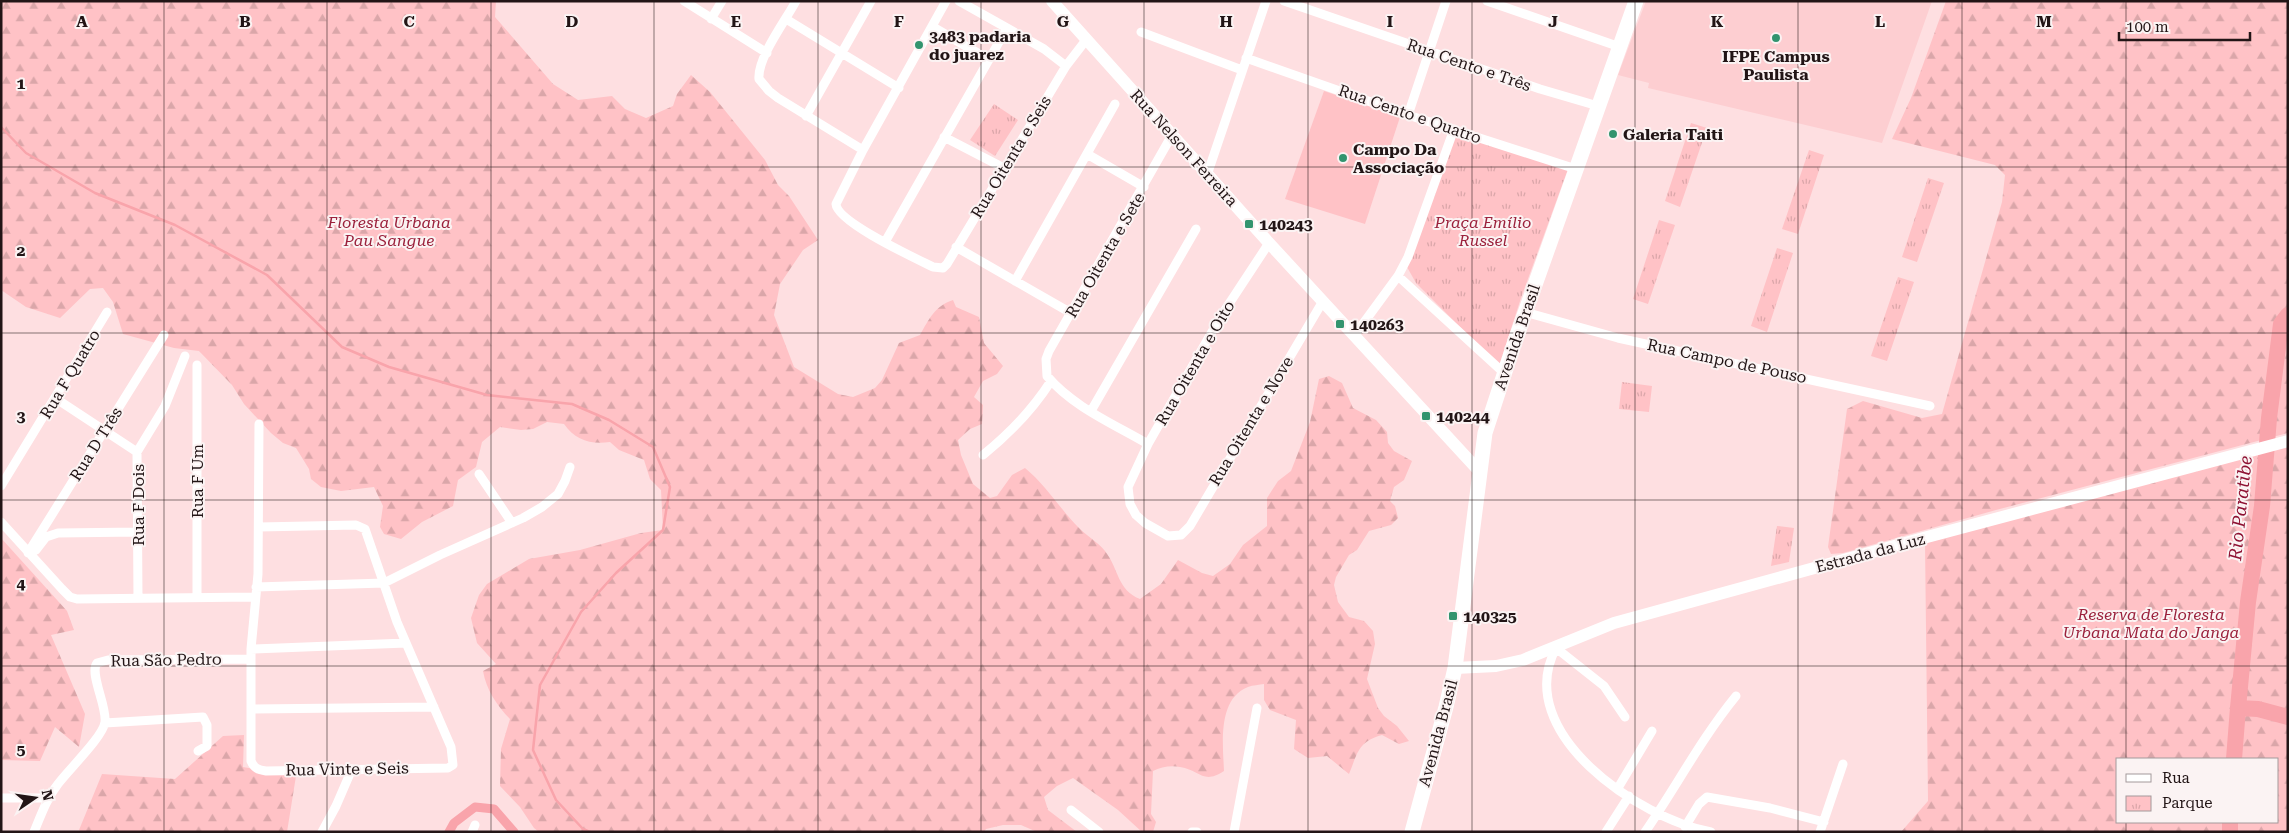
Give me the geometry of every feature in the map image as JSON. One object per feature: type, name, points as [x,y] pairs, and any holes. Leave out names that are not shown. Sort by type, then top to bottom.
[{"type":"main road","name":"Avenida Brasil","points":[[1412,832],[1455,668],[1485,433],[1525,312],[1636,1]]},
{"type":"main road","name":"Rua Nelson Ferreira","points":[[1054,2],[1207,175],[1479,471]]},
{"type":"main road","name":"Estrada da Luz","points":[[1455,668],[1496,666],[1523,660],[1623,621],[1934,535],[2283,443]]},
{"type":"street","points":[[684,1],[767,53]]},
{"type":"street","points":[[711,19],[722,1]]},
{"type":"street","points":[[796,1],[758,73],[762,85],[806,116],[864,150]]},
{"type":"street","points":[[806,116],[871,1]]},
{"type":"street","points":[[946,1],[838,197],[836,210],[842,216],[885,242],[988,59],[1008,28]]},
{"type":"street","points":[[959,1],[1044,48],[1066,66]]},
{"type":"street","points":[[1207,175],[1266,1]]},
{"type":"street","name":"Rua Cento e Três","points":[[1284,1],[1540,89],[1598,106]]},
{"type":"street","points":[[1408,115],[1446,1]]},
{"type":"street","points":[[1486,1],[1620,47]]},
{"type":"street","points":[[786,19],[899,88]]},
{"type":"street","points":[[933,27],[988,59]]},
{"type":"street","points":[[1141,32],[1242,70]]},
{"type":"street","name":"Rua Oitenta e Seis","points":[[885,242],[933,267],[942,268],[947,264],[1066,66],[1086,40]]},
{"type":"street","name":"Rua Cento e Quatro","points":[[1246,58],[1408,115],[1576,168]]},
{"type":"street","points":[[1015,281],[1114,104]]},
{"type":"street","points":[[1354,336],[1398,276],[1408,257],[1454,129]]},
{"type":"street","name":"Rua Oitenta e Sete","points":[[1049,378],[1046,359],[1049,351],[1172,135]]},
{"type":"street","points":[[944,137],[1004,168]]},
{"type":"street","points":[[1087,154],[1144,187]]},
{"type":"street","points":[[1091,411],[1196,228]]},
{"type":"street","name":"Rua Oitenta e Oito","points":[[1128,487],[1148,444],[1221,316],[1269,243]]},
{"type":"street","points":[[956,247],[1071,313]]},
{"type":"street","points":[[1398,276],[1504,373]]},
{"type":"street","name":"Rua Oitenta e Nove","points":[[1128,487],[1130,504],[1136,515],[1145,523],[1168,536],[1181,534],[1190,526],[1323,300]]},
{"type":"street","name":"Rua F Quatro","points":[[1,486],[107,312]]},
{"type":"street","name":"Rua Campo de Pouso","points":[[1525,312],[1618,338],[1930,406]]},
{"type":"street","name":"Rua D Três","points":[[30,555],[104,430],[164,335]]},
{"type":"street","points":[[137,452],[164,406],[185,356]]},
{"type":"street","name":"Rua F Um","points":[[197,365],[198,596]]},
{"type":"street","points":[[984,455],[1009,433],[1038,400],[1049,378],[1091,411],[1148,444]]},
{"type":"street","name":"Rua F Dois","points":[[55,398],[137,452],[138,598]]},
{"type":"street","points":[[259,424],[259,527],[251,654],[251,709],[434,707],[406,643],[365,529],[360,525],[259,527]]},
{"type":"street","points":[[1,522],[70,597],[77,599],[198,596],[384,583],[542,507],[558,494],[565,482],[570,466]]},
{"type":"street","points":[[479,474],[512,523]]},
{"type":"street","points":[[30,555],[46,537],[52,534],[138,532]]},
{"type":"street","points":[[251,654],[406,643]]},
{"type":"street","points":[[1625,717],[1604,686],[1556,648],[1550,659],[1547,675],[1547,693],[1554,721],[1562,736],[1586,763],[1629,796],[1657,814],[1686,827],[1711,832]]},
{"type":"street","name":"Rua São Pedro","points":[[105,723],[102,698],[95,677],[95,666],[101,661],[251,654]]},
{"type":"street","points":[[1645,832],[1711,726],[1736,696]]},
{"type":"street","name":"Rua Vinte e Seis","points":[[251,709],[251,761],[253,766],[260,771],[448,768],[454,763],[452,747],[434,707]]},
{"type":"street","points":[[1234,832],[1257,708]]},
{"type":"street","points":[[34,832],[49,798],[96,738],[105,723],[196,717],[205,719],[208,743],[206,748],[198,751]]},
{"type":"street","points":[[1618,788],[1652,731]]},
{"type":"street","points":[[1820,832],[1843,764]]},
{"type":"street","points":[[322,832],[352,769]]},
{"type":"street","points":[[1606,832],[1629,796]]},
{"type":"street","points":[[1,798],[49,798]]},
{"type":"street","points":[[1686,827],[1699,804],[1707,798],[1770,808],[1824,822]]},
{"type":"street","points":[[1072,810],[1099,832]]},
{"type":"street","points":[[1192,832],[1197,832]]},
{"type":"shaded area","name":"IFPE Campus Paulista","points":[[1646,1],[1932,1],[1882,143],[1648,88],[1649,83],[1618,75]]},
{"type":"green space","name":"Floresta Urbana Pau Sangue","points":[[1,1],[496,1],[495,17],[553,84],[578,100],[612,96],[625,109],[646,118],[673,106],[677,94],[691,75],[710,92],[765,160],[778,185],[789,196],[818,240],[803,250],[780,284],[774,315],[794,367],[838,394],[853,397],[875,388],[882,380],[899,343],[920,335],[937,309],[953,300],[956,307],[979,317],[984,343],[1003,366],[997,374],[983,381],[974,397],[983,405],[982,424],[970,429],[958,440],[961,455],[973,484],[990,498],[997,496],[1012,475],[1025,468],[1040,482],[1079,528],[1102,548],[1110,558],[1123,585],[1132,595],[1140,599],[1161,584],[1178,560],[1202,573],[1213,576],[1230,564],[1243,545],[1267,526],[1267,498],[1278,481],[1291,471],[1310,422],[1319,379],[1329,376],[1342,383],[1353,408],[1376,420],[1387,432],[1388,443],[1394,451],[1412,461],[1404,480],[1394,487],[1390,501],[1395,506],[1398,518],[1391,525],[1369,531],[1357,550],[1349,555],[1336,577],[1334,585],[1338,602],[1349,617],[1364,621],[1373,631],[1375,644],[1367,679],[1378,708],[1384,716],[1397,726],[1409,741],[1399,744],[1382,735],[1368,741],[1357,754],[1349,774],[1327,756],[1308,758],[1294,749],[1296,720],[1270,710],[1264,700],[1264,684],[1254,685],[1238,693],[1231,702],[1227,712],[1223,736],[1224,771],[1211,777],[1206,777],[1177,766],[1159,768],[1153,771],[1151,814],[1156,822],[1153,832],[1142,832],[1118,810],[1073,778],[1057,786],[1044,797],[1048,810],[1077,832],[1037,832],[1021,825],[1003,825],[986,829],[984,832],[539,832],[534,828],[520,807],[500,786],[501,749],[510,719],[489,691],[483,671],[496,664],[477,643],[471,618],[479,595],[487,584],[529,559],[580,550],[641,533],[663,530],[661,490],[650,479],[644,460],[619,450],[610,442],[596,443],[578,438],[564,424],[547,422],[533,429],[521,430],[500,427],[482,442],[476,467],[458,480],[453,506],[422,522],[401,539],[384,534],[380,527],[383,506],[374,487],[341,491],[321,487],[311,479],[309,469],[296,448],[283,443],[271,433],[244,404],[232,385],[199,351],[174,348],[123,334],[113,302],[103,288],[90,289],[60,318],[26,307],[1,290]]},
{"type":"green space","points":[[1946,1],[2288,1],[2288,433],[1996,510],[1843,553],[1831,554],[1828,547],[1847,409],[1863,401],[1922,418],[1942,414],[2002,202],[2005,175],[1995,165],[1892,139],[1911,98]]},
{"type":"green space","name":"Campo Da Associação","points":[[1324,91],[1400,117],[1365,224],[1285,199]]},
{"type":"green space","points":[[994,104],[1018,120],[995,156],[970,140]]},
{"type":"green space","points":[[1691,123],[1707,128],[1680,207],[1665,201]]},
{"type":"green space","name":"Praça Emílio Russel","points":[[1456,134],[1568,169],[1521,298],[1499,366],[1416,283],[1407,267]]},
{"type":"green space","points":[[1809,150],[1824,155],[1798,234],[1782,229]]},
{"type":"green space","points":[[1928,178],[1944,183],[1917,262],[1902,257]]},
{"type":"green space","points":[[1659,220],[1675,225],[1648,304],[1633,299]]},
{"type":"green space","points":[[1777,248],[1793,253],[1767,332],[1751,326]]},
{"type":"green space","points":[[1898,277],[1914,282],[1887,361],[1871,356]]},
{"type":"green space","points":[[1622,382],[1652,386],[1649,412],[1619,409]]},
{"type":"green space","name":"Reserva de Floresta Urbana Mata do Janga","points":[[2288,446],[2288,832],[1901,832],[1928,801],[1925,543]]},
{"type":"green space","points":[[1777,526],[1794,528],[1789,562],[1771,566]]},
{"type":"green space","points":[[1,538],[67,611],[74,630],[51,635],[85,714],[79,747],[55,727],[40,761],[1,760]]},
{"type":"green space","points":[[244,735],[243,767],[296,776],[287,832],[82,832],[79,830],[102,774],[175,779],[223,736]]},
{"type":"waterway","points":[[1,127],[26,153],[95,193],[175,225],[267,275],[342,347],[389,367],[487,395],[572,404],[609,420],[653,447],[670,487],[663,530],[616,573],[581,612],[540,685],[533,750],[556,800],[583,829],[590,832]]},
{"type":"waterway","name":"Rio Paratibe","points":[[2238,708],[2248,602],[2262,506],[2269,418],[2281,324],[2288,315]]},
{"type":"waterway","name":"Rio Paratibe","points":[[2234,758],[2238,708],[2258,709],[2288,717]]},
{"type":"waterway","points":[[449,832],[454,823],[475,807],[494,809],[514,832]]},
{"type":"waterway","name":"Rio Paratibe","points":[[2230,823],[2230,832]]},
{"type":"place","name":"IFPE Campus Paulista","points":[[1776,38]]},
{"type":"place","name":"3483 padaria do juarez","points":[[919,45]]},
{"type":"place","name":"Galeria Taiti","points":[[1613,134]]},
{"type":"place","name":"Campo Da Associação","points":[[1343,158]]},
{"type":"place","name":"140243","points":[[1249,224]]},
{"type":"place","name":"140263","points":[[1340,324]]},
{"type":"place","name":"140244","points":[[1426,416]]},
{"type":"place","name":"140325","points":[[1453,616]]}]
